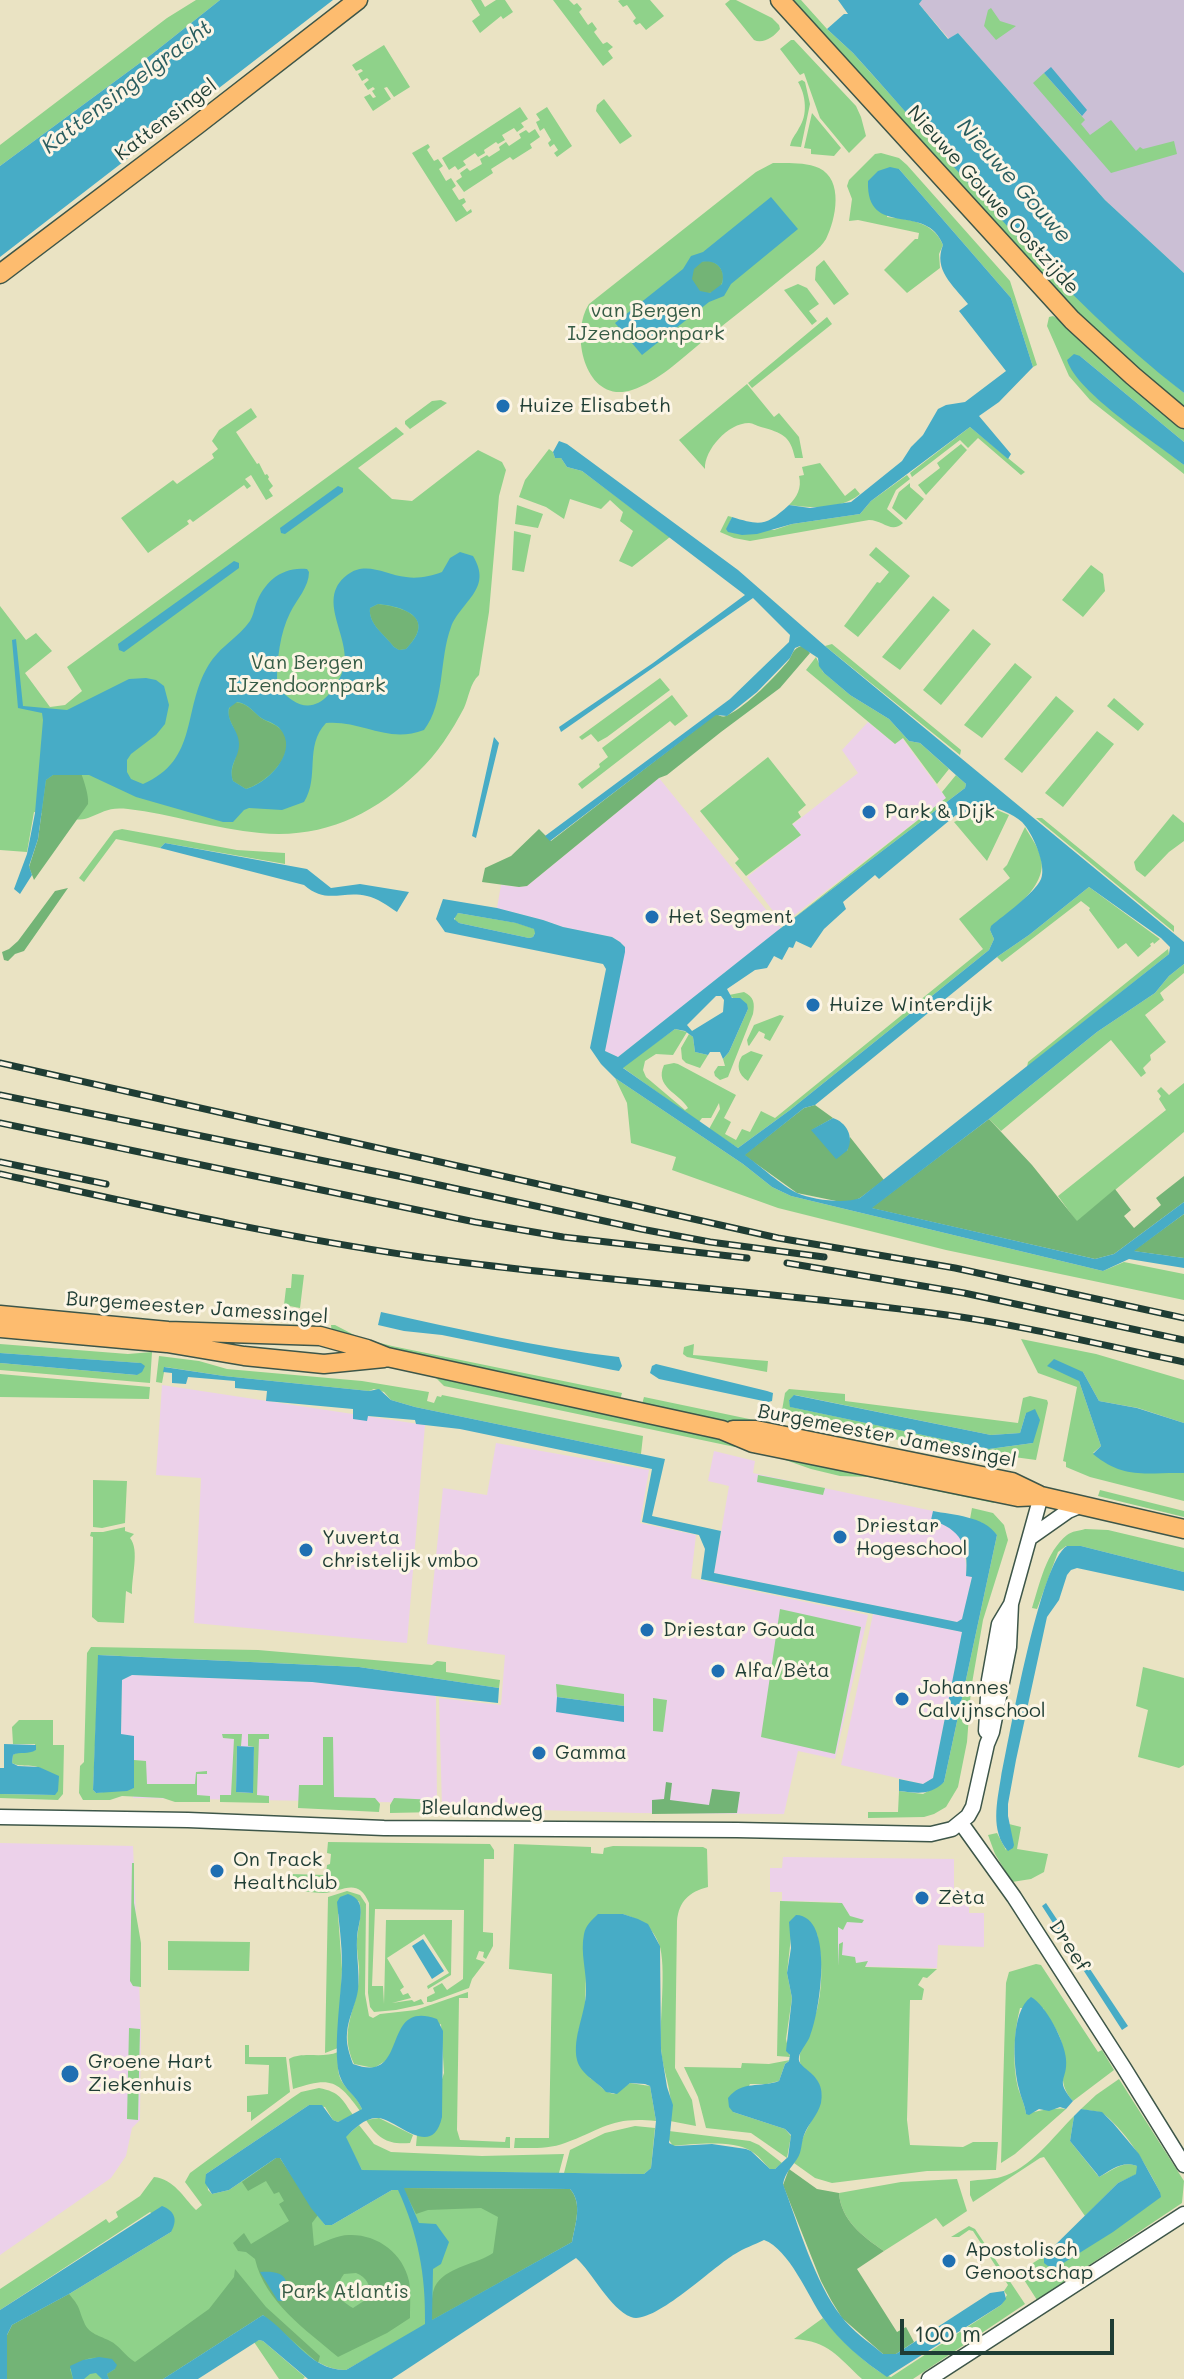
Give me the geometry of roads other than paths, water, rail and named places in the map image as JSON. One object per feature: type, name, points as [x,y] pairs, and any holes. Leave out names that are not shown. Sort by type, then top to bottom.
[{"type":"main road","name":"Kattensingel","points":[[0,274],[358,0]]},
{"type":"main road","name":"Nieuwe Gouwe Oostzijde","points":[[780,0],[1072,320],[1184,419]]},
{"type":"main road","name":"Burgemeester Jamessingel","points":[[0,1315],[168,1331],[320,1336],[387,1357],[722,1430],[753,1443],[1009,1495],[1041,1496],[1184,1529]]},
{"type":"main road","name":"Burgemeester Jamessingel","points":[[0,1328],[167,1343],[244,1356],[324,1364],[387,1357]]},
{"type":"main road","points":[[244,1356],[241,1343],[251,1333]]},
{"type":"main road","points":[[311,1362],[323,1356],[326,1350],[320,1336]]},
{"type":"street","points":[[961,1823],[973,1807],[987,1744],[987,1696],[999,1624],[1011,1604],[1041,1496]]},
{"type":"street","points":[[1031,1537],[1082,1505]]},
{"type":"street","name":"Bleulandweg","points":[[0,1817],[200,1820],[384,1828],[931,1834],[942,1833],[961,1823]]},
{"type":"street","name":"Dreef","points":[[961,1823],[1021,1907],[1184,2165]]},
{"type":"street","points":[[929,2379],[1184,2214]]},
{"type":"water","name":"Kattensingelgracht","points":[[220,0],[333,0],[0,257],[0,166]]},
{"type":"water","name":"Nieuwe Gouwe","points":[[838,0],[922,0],[919,4],[948,39],[958,33],[1105,200],[1184,273],[1184,393],[1138,355],[1052,274],[853,53],[827,29],[848,14]]},
{"type":"water","points":[[1051,67],[1087,110],[1082,116],[1044,73]]},
{"type":"water","points":[[890,167],[899,169],[1011,298],[1033,367],[999,402],[979,416],[1011,454],[1008,459],[970,427],[871,501],[860,514],[792,524],[757,534],[728,532],[726,529],[732,517],[757,523],[769,520],[789,505],[810,508],[851,502],[902,461],[923,435],[938,409],[965,402],[1006,371],[959,311],[968,304],[943,270],[943,245],[935,232],[912,221],[887,216],[877,210],[870,199],[868,181],[878,171]]},
{"type":"water","points":[[771,197],[798,229],[731,284],[724,296],[709,302],[642,355],[615,323],[683,269],[691,256],[703,252]],"holes":[[[702,262],[716,264],[723,274],[722,284],[710,293],[700,291],[692,279],[694,269]]]},
{"type":"water","points":[[1074,354],[1184,442],[1184,465],[1085,387],[1067,360]]},
{"type":"water","points":[[559,441],[567,444],[738,570],[825,646],[1184,942],[1184,964],[1155,993],[1097,1032],[872,1208],[1095,1259],[1114,1254],[1184,1202],[1184,1214],[1134,1251],[1184,1258],[1184,1268],[1129,1259],[1103,1271],[791,1196],[772,1187],[615,1078],[601,1064],[590,1048],[606,969],[603,964],[445,932],[436,919],[443,899],[497,908],[612,937],[620,942],[625,952],[605,1051],[618,1057],[965,788],[966,784],[920,743],[909,741],[889,719],[850,695],[824,673],[818,658],[800,646],[757,692],[727,716],[716,715],[550,841],[545,836],[730,699],[789,642],[790,635],[753,598],[561,732],[559,727],[745,595],[582,471],[567,467],[561,458],[555,458],[553,452]],"holes":[[[982,804],[1018,819],[1038,849],[1041,879],[1026,898],[991,926],[994,939],[989,950],[790,1110],[738,1148],[623,1068],[675,1029],[693,1037],[695,1052],[708,1055],[710,1052],[720,1052],[723,1059],[748,1009],[740,998],[732,998],[727,989],[755,970],[767,968],[774,956],[782,960],[796,941],[811,948],[824,929],[846,909],[843,902],[875,875],[879,879],[956,815],[961,819]],[[1089,887],[1170,947],[1169,954],[860,1198],[829,1200],[797,1193],[745,1155],[804,1108],[815,1105],[997,957]],[[458,913],[516,923],[534,929],[535,933],[529,938],[459,923],[454,919]],[[716,996],[721,996],[724,1000],[723,1012],[692,1031],[687,1025]]]},
{"type":"water","points":[[338,486],[343,488],[343,492],[285,534],[281,533],[280,528]]},
{"type":"water","points":[[460,552],[473,556],[480,577],[474,594],[451,627],[439,694],[424,730],[398,734],[326,723],[316,742],[309,792],[304,802],[282,810],[249,808],[233,822],[223,822],[136,797],[89,775],[53,775],[46,780],[38,839],[29,866],[32,875],[20,894],[14,889],[27,854],[35,813],[43,720],[42,713],[18,708],[12,640],[16,639],[23,706],[67,710],[129,679],[156,680],[164,686],[169,705],[165,724],[127,760],[127,772],[131,779],[143,784],[161,774],[173,762],[187,732],[200,683],[208,666],[250,621],[259,596],[275,577],[290,570],[307,569],[309,572],[305,588],[284,629],[278,655],[277,682],[289,698],[308,705],[316,704],[328,695],[342,673],[344,648],[334,597],[338,585],[347,575],[369,569],[406,577],[424,577],[442,572],[450,558]],"holes":[[[378,604],[408,612],[418,622],[415,639],[406,649],[394,647],[374,624],[370,608]],[[237,702],[277,726],[286,742],[286,750],[277,767],[262,781],[246,789],[233,781],[232,775],[239,744],[229,708]]]},
{"type":"water","points":[[234,561],[239,563],[239,568],[124,652],[119,650],[118,644]]},
{"type":"water","points":[[494,737],[499,743],[476,838],[472,836]]},
{"type":"water","points":[[165,843],[307,869],[331,888],[360,884],[409,892],[397,912],[371,897],[327,896],[304,885],[160,848]]},
{"type":"water","points":[[833,1118],[850,1135],[847,1151],[836,1159],[811,1130]]},
{"type":"water","points":[[381,1312],[529,1343],[619,1357],[622,1366],[619,1371],[442,1335],[404,1331],[378,1325]]},
{"type":"water","points":[[0,1353],[141,1363],[145,1366],[137,1375],[0,1363]]},
{"type":"water","points":[[1054,1359],[1083,1372],[1099,1401],[1137,1408],[1184,1423],[1184,1473],[1126,1471],[1093,1454],[1101,1446],[1079,1381],[1047,1366]]},
{"type":"water","points":[[656,1364],[767,1391],[773,1393],[772,1401],[659,1379],[650,1373]]},
{"type":"water","points":[[164,1367],[369,1391],[379,1389],[391,1400],[415,1407],[665,1459],[652,1516],[721,1531],[714,1573],[957,1622],[962,1619],[972,1577],[966,1576],[966,1556],[961,1540],[950,1528],[931,1520],[933,1511],[968,1517],[984,1524],[997,1535],[944,1782],[928,1792],[899,1791],[899,1779],[923,1784],[933,1778],[962,1632],[701,1579],[705,1549],[699,1535],[642,1522],[652,1469],[460,1429],[416,1424],[415,1420],[368,1416],[367,1421],[353,1419],[353,1409],[266,1401],[267,1391],[235,1388],[235,1381],[188,1377],[186,1384],[172,1383],[172,1373],[163,1372]]},
{"type":"water","points":[[794,1395],[991,1435],[1020,1433],[1026,1413],[1035,1409],[1040,1420],[1033,1443],[989,1449],[790,1407],[789,1400]]},
{"type":"water","points":[[1067,1546],[1081,1546],[1184,1572],[1184,1591],[1077,1568],[1067,1575],[1059,1600],[1047,1617],[1016,1760],[1008,1804],[1014,1845],[1008,1851],[1002,1843],[997,1825],[1001,1777],[1036,1616],[1046,1583]]},
{"type":"water","points":[[98,1655],[359,1667],[499,1688],[498,1703],[312,1682],[132,1675],[122,1680],[121,1734],[134,1736],[134,1788],[96,1793],[93,1790]]},
{"type":"water","points":[[557,1697],[624,1706],[624,1722],[556,1712]]},
{"type":"water","points":[[4,1744],[36,1745],[36,1750],[13,1755],[12,1763],[39,1767],[59,1776],[55,1795],[0,1794]]},
{"type":"water","points":[[237,1746],[254,1747],[253,1793],[236,1792]]},
{"type":"water","points":[[348,1894],[354,1897],[360,1907],[358,1990],[347,2037],[353,2064],[371,2068],[382,2063],[408,2020],[419,2016],[437,2019],[443,2031],[442,2117],[437,2130],[430,2136],[422,2137],[386,2120],[373,2118],[364,2121],[346,2137],[362,2170],[644,2174],[651,2168],[656,2121],[650,2086],[630,2083],[617,2094],[606,2092],[586,2074],[577,2060],[576,2043],[586,1991],[584,1934],[598,1914],[623,1914],[648,1924],[660,1946],[661,2050],[673,2105],[669,2143],[675,2146],[712,2144],[746,2149],[770,2169],[775,2169],[788,2157],[791,2135],[785,2129],[733,2112],[728,2098],[745,2087],[779,2081],[789,2061],[790,2055],[786,2051],[792,1998],[787,1973],[791,1948],[789,1922],[796,1915],[808,1920],[816,1931],[820,1947],[818,2007],[799,2061],[816,2078],[822,2093],[818,2112],[804,2135],[799,2156],[783,2184],[823,2287],[845,2321],[883,2354],[896,2354],[990,2293],[1004,2291],[1006,2299],[887,2377],[837,2335],[823,2318],[790,2263],[764,2240],[735,2254],[668,2304],[641,2317],[631,2317],[616,2307],[576,2258],[392,2379],[308,2379],[259,2340],[198,2379],[163,2379],[263,2315],[311,2358],[333,2369],[346,2370],[425,2324],[419,2255],[411,2222],[398,2190],[392,2190],[332,2225],[325,2225],[280,2158],[229,2190],[212,2194],[205,2183],[206,2174],[309,2105],[322,2105],[338,2122],[362,2109],[343,2083],[338,2069],[342,1965],[337,1902]],"holes":[[[404,2188],[570,2189],[577,2207],[572,2242],[432,2320],[433,2269],[441,2264],[449,2242],[436,2224],[419,2223]]]},
{"type":"water","points":[[1046,1903],[1128,2026],[1122,2030],[1042,1906]]},
{"type":"water","points":[[423,1939],[444,1971],[432,1979],[412,1946]]},
{"type":"water","points":[[1031,1997],[1048,2016],[1062,2043],[1066,2059],[1063,2084],[1073,2101],[1066,2109],[1039,2109],[1029,2115],[1026,2114],[1019,2089],[1015,2040],[1019,2015]]},
{"type":"water","points":[[1081,2109],[1102,2112],[1113,2123],[1139,2154],[1161,2197],[1057,2267],[1048,2266],[1044,2263],[1044,2256],[1118,2183],[1136,2174],[1137,2166],[1127,2164],[1099,2177],[1070,2141],[1074,2116]]},
{"type":"water","points":[[162,2206],[174,2216],[171,2232],[12,2325],[7,2335],[7,2379],[0,2379],[0,2310]]},
{"type":"water","points":[[260,2272],[275,2272],[284,2277],[287,2286],[283,2301],[278,2301]]},
{"type":"water","points":[[99,2357],[112,2359],[117,2365],[107,2374],[109,2379],[102,2379],[96,2373],[84,2379],[73,2379],[70,2366]]},
{"type":"railway","points":[[0,1063],[778,1238],[955,1268],[1184,1318]]},
{"type":"railway","points":[[0,1095],[641,1229],[710,1242],[824,1257]]},
{"type":"railway","points":[[0,1123],[475,1222],[563,1237],[747,1258]]},
{"type":"railway","points":[[0,1162],[106,1184]]},
{"type":"railway","points":[[0,1174],[206,1219],[362,1248],[547,1272],[947,1315],[1036,1330],[1184,1362]]},
{"type":"railway","points":[[787,1263],[964,1293],[1184,1340]]},
{"type":"place","name":"Huize Elisabeth","points":[[503,406]]},
{"type":"place","name":"Park & Dijk","points":[[869,812]]},
{"type":"place","name":"Het Segment","points":[[652,917]]},
{"type":"place","name":"Huize Winterdijk","points":[[813,1005]]},
{"type":"place","name":"Driestar Hogeschool","points":[[840,1537]]},
{"type":"place","name":"Yuverta christelijk vmbo","points":[[306,1550]]},
{"type":"place","name":"Driestar Gouda","points":[[647,1630]]},
{"type":"place","name":"Alfa/Bèta","points":[[718,1671]]},
{"type":"place","name":"Johannes Calvijnschool","points":[[902,1699]]},
{"type":"place","name":"Gamma","points":[[539,1753]]},
{"type":"place","name":"On Track Healthclub","points":[[217,1871]]},
{"type":"place","name":"Zèta","points":[[922,1898]]},
{"type":"place","name":"Groene Hart Ziekenhuis","points":[[70,2074]]},
{"type":"place","name":"Apostolisch Genootschap","points":[[949,2261]]},
{"type":"park label","name":"van Bergen IJzendoornpark","points":[[646,322]]},
{"type":"park label","name":"Van Bergen IJzendoornpark","points":[[307,674]]},
{"type":"park label","name":"Park Atlantis","points":[[345,2292]]}]
